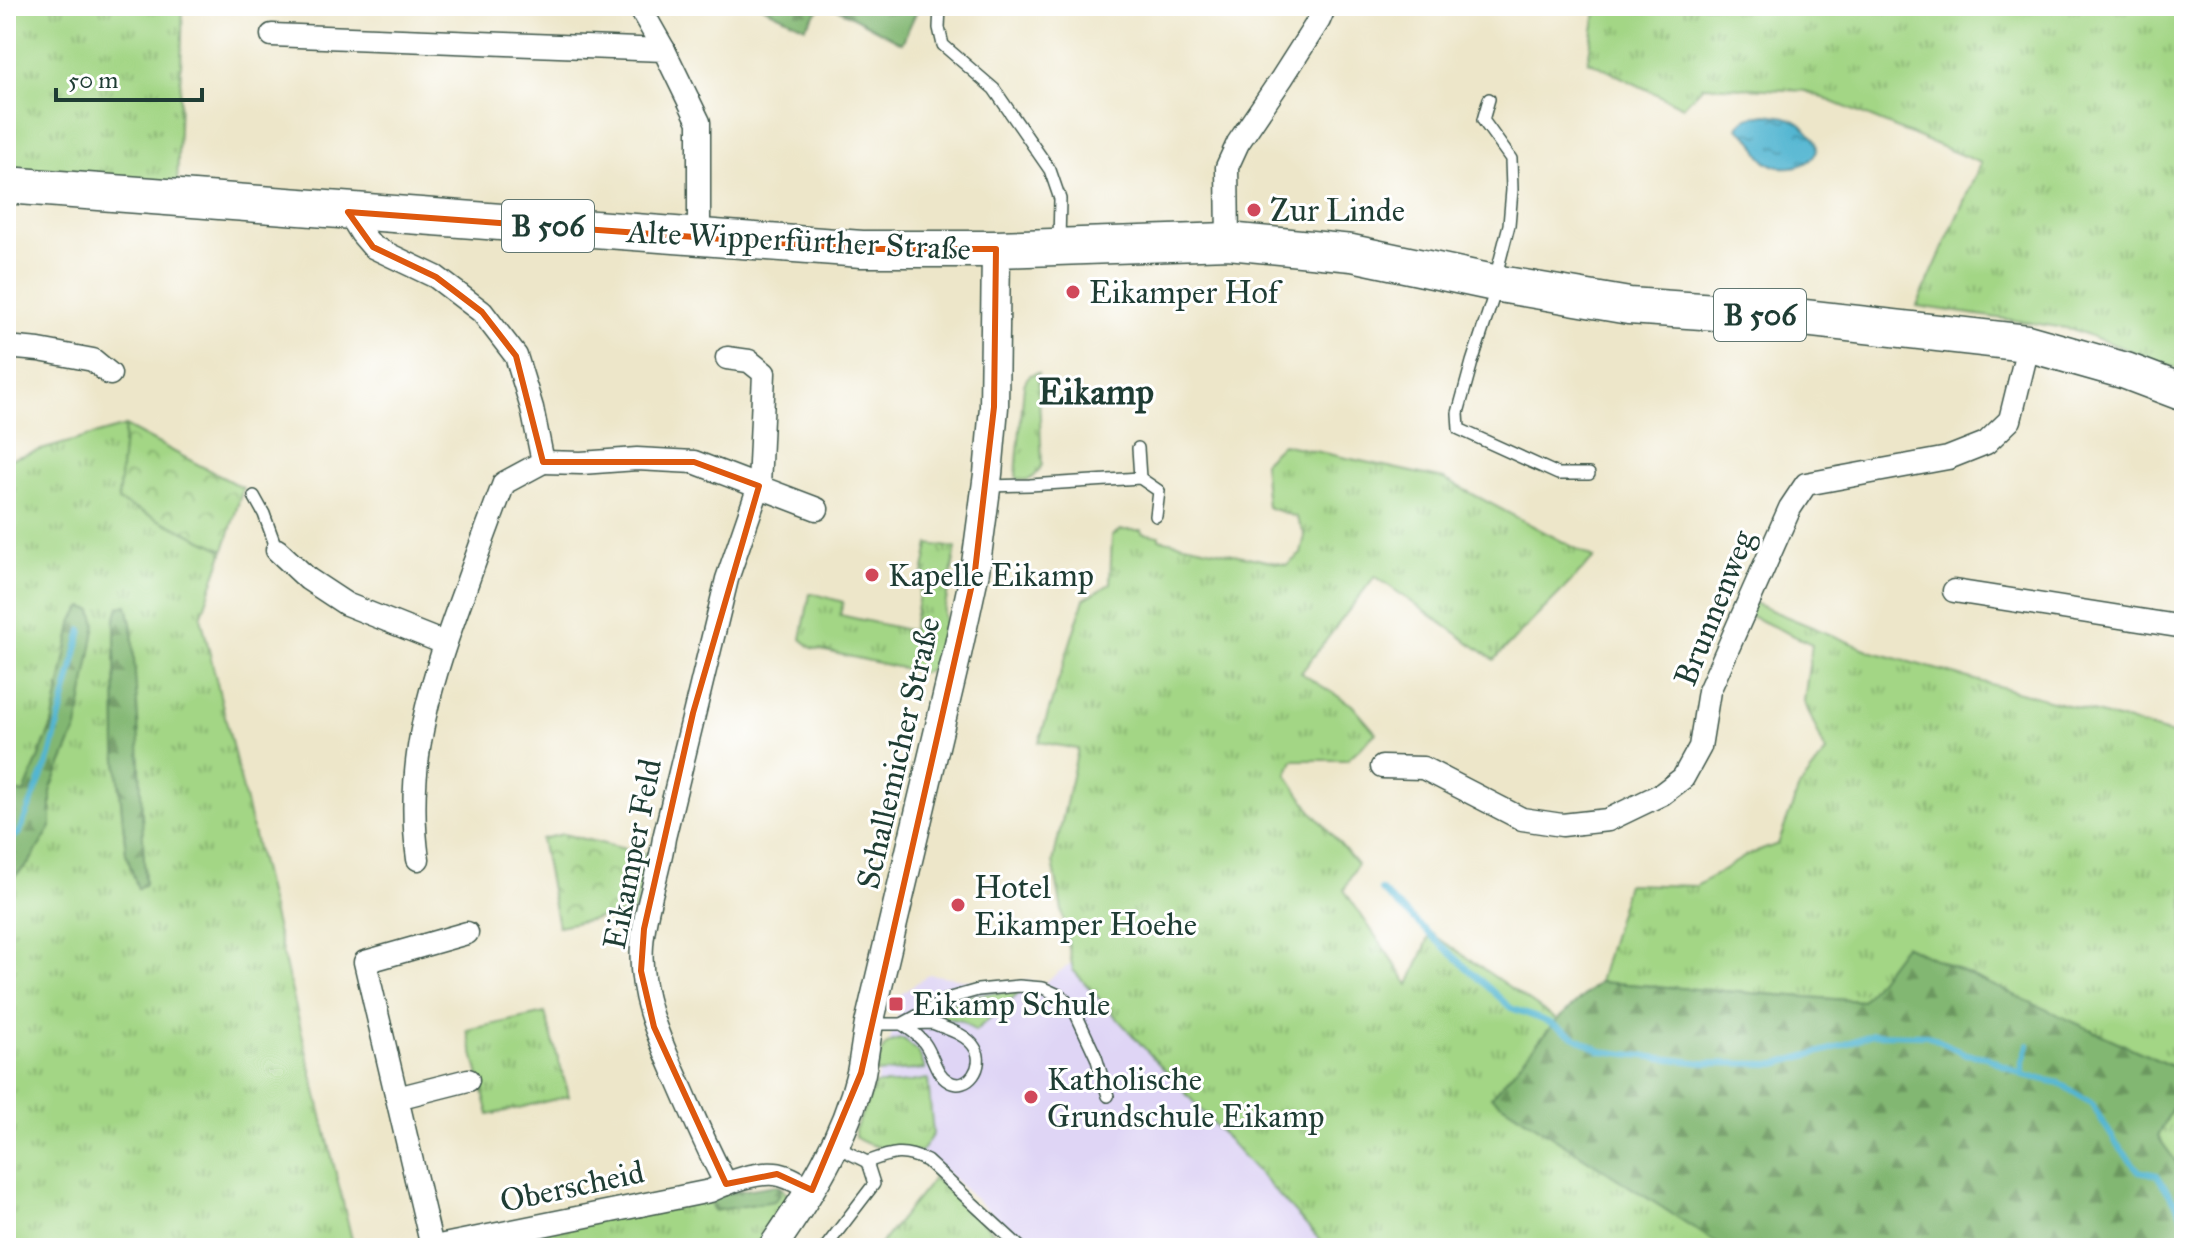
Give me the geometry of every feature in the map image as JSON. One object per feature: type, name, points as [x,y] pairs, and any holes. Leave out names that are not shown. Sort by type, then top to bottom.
[{"type":"main road","name":"Alte Wipperfürther Straße","points":[[6,185],[862,249],[1228,246],[1352,253],[1494,283],[1629,306],[1804,318],[2027,343],[2184,393]]},
{"type":"street","points":[[639,6],[699,122],[699,236]]},
{"type":"street","points":[[1228,246],[1227,167],[1238,143],[1319,20],[1325,6]]},
{"type":"street","points":[[272,35],[664,50]]},
{"type":"street","points":[[348,212],[373,247],[436,277],[482,312],[516,356],[532,408],[543,462]]},
{"type":"street","name":"Schallemicher Straße","points":[[772,1248],[812,1190],[835,1146],[861,1073],[869,1024],[969,600],[987,486],[994,407],[996,249]]},
{"type":"street","name":"Brunnenweg","points":[[1382,767],[1423,768],[1522,819],[1562,825],[1608,820],[1662,794],[1683,778],[1700,747],[1709,691],[1790,508],[1806,484],[1948,458],[1986,443],[2010,420],[2027,343]]},
{"type":"street","points":[[6,347],[93,360],[110,374]]},
{"type":"street","name":"Eikamper Feld","points":[[726,1184],[712,1159],[648,1010],[641,971],[642,941],[664,838],[727,579],[759,486],[764,373],[749,361],[727,358]]},
{"type":"street","points":[[418,859],[413,796],[427,704],[444,643],[504,483],[543,462],[637,459],[694,462],[817,509]]},
{"type":"street","points":[[277,550],[308,579],[346,604],[444,643]]},
{"type":"street","points":[[1954,591],[2184,627]]},
{"type":"street","points":[[431,1248],[365,962],[467,933]]},
{"type":"street","points":[[397,1098],[468,1080]]},
{"type":"street","points":[[726,1184],[777,1174],[812,1190]]},
{"type":"street","name":"Oberscheid","points":[[431,1248],[710,1191],[726,1184]]},
{"type":"lane","points":[[940,6],[939,28],[943,45],[994,89],[1050,170],[1060,199],[1059,247]]},
{"type":"lane","points":[[1489,99],[1483,120],[1511,159],[1509,225],[1494,283],[1494,295],[1458,413],[1459,429],[1558,474],[1589,474]]},
{"type":"lane","points":[[1138,448],[1140,478]]},
{"type":"lane","points":[[987,486],[1140,478],[1159,491],[1156,516]]},
{"type":"lane","points":[[254,496],[277,550]]},
{"type":"lane","points":[[902,1024],[950,998],[978,990],[1031,986],[1055,992],[1069,1002],[1076,1014],[1096,1057],[1108,1096]]},
{"type":"lane","points":[[869,1024],[932,1023],[952,1031],[974,1046],[979,1063],[976,1072],[962,1084],[947,1081],[924,1042],[902,1024]]},
{"type":"lane","points":[[825,1248],[874,1184],[867,1162],[835,1146]]},
{"type":"lane","points":[[867,1162],[892,1153],[907,1153],[927,1161],[1021,1248]]},
{"type":"highlighted area","points":[[348,212],[862,249],[996,249],[994,407],[975,571],[861,1073],[812,1190],[777,1174],[726,1184],[654,1027],[641,971],[644,929],[693,713],[759,486],[694,462],[543,462],[516,356],[482,312],[436,277],[373,247]]},
{"type":"shaded area","name":"Katholische Grundschule Eikamp","points":[[1071,963],[1073,970],[1327,1248],[1029,1248],[929,1157],[904,1145],[867,1111],[900,1008],[897,997],[929,974],[982,982],[1044,983]]},
{"type":"green space","points":[[6,6],[183,6],[177,188],[6,175]]},
{"type":"green space","points":[[761,6],[822,6],[805,27]]},
{"type":"green space","points":[[832,6],[919,6],[902,43]]},
{"type":"green space","points":[[1597,6],[2184,6],[2184,371],[2072,329],[1917,306],[1981,163],[1806,91],[1703,86],[1683,107],[1588,61]]},
{"type":"green space","points":[[1038,373],[1042,465],[1032,478],[1022,480],[1017,479],[1016,474],[1024,385],[1029,376]]},
{"type":"green space","points":[[125,426],[118,501],[224,550],[201,617],[354,1248],[6,1248],[6,884],[29,863],[51,827],[51,788],[77,728],[73,620],[52,725],[24,794],[6,789],[6,460]],"holes":[[[119,607],[132,628],[145,884],[138,889],[126,853],[116,749],[115,621]]]},
{"type":"green space","points":[[125,426],[243,488],[224,550],[118,501]]},
{"type":"green space","points":[[1282,444],[1444,479],[1594,558],[1494,660],[1375,576],[1301,673],[1352,705],[1376,733],[1347,760],[1293,760],[1287,775],[1310,809],[1357,864],[1344,890],[1409,985],[1431,933],[1557,1020],[1492,1097],[1725,1248],[1327,1248],[1073,970],[1053,862],[1078,749],[1039,742],[1084,599],[1110,584],[1112,536],[1120,530],[1142,530],[1142,533],[1159,536],[1159,539],[1287,565],[1301,554],[1305,535],[1296,517],[1267,507],[1263,462]]},
{"type":"green space","points":[[929,544],[956,548],[944,612],[941,664],[923,673],[812,648],[801,639],[810,594],[843,602],[840,615],[912,631]]},
{"type":"green space","points":[[1751,602],[1873,652],[2184,737],[2184,1072],[1904,946],[1862,1001],[1599,982],[1627,884],[1696,886],[1746,856],[1778,844],[1799,788],[1826,752],[1804,701],[1812,644],[1746,614]]},
{"type":"green space","points":[[127,605],[132,628],[138,719],[145,884],[138,889],[126,853],[116,749],[115,620],[119,607]]},
{"type":"green space","points":[[83,607],[92,610],[96,624],[77,728],[51,788],[51,827],[29,863],[6,884],[6,789],[24,793],[52,725],[73,620]]},
{"type":"green space","points":[[563,834],[650,855],[635,911],[558,926],[541,839]]},
{"type":"green space","points":[[1904,945],[2184,1072],[2184,1083],[2158,1137],[2184,1173],[2184,1248],[1725,1248],[1491,1097],[1557,1020],[1599,982],[1862,1001]]},
{"type":"green space","points":[[1022,990],[975,1031],[962,1021],[927,1015],[971,995]]},
{"type":"green space","points":[[545,1013],[569,1096],[489,1115],[467,1030]]},
{"type":"green space","points":[[904,1039],[919,1053],[925,1069],[876,1073],[886,1045]]},
{"type":"green space","points":[[928,1079],[933,1134],[921,1152],[878,1147],[855,1137],[855,1129],[875,1084]]},
{"type":"green space","points":[[2184,1083],[2184,1173],[2158,1137]]},
{"type":"green space","points":[[934,1178],[1011,1248],[877,1248]]},
{"type":"green space","points":[[776,1185],[781,1187],[774,1201],[714,1211],[707,1196]]},
{"type":"green space","points":[[781,1187],[788,1196],[787,1210],[757,1248],[455,1248],[707,1196],[779,1196]]},
{"type":"water","points":[[1767,114],[1791,119],[1807,130],[1817,147],[1813,157],[1803,164],[1789,167],[1771,164],[1762,158],[1751,139],[1738,128],[1746,119]]},
{"type":"waterway","points":[[6,843],[19,833],[50,756],[82,630]]},
{"type":"waterway","points":[[1381,890],[1511,1008],[1548,1022],[1601,1051],[1704,1063],[1776,1064],[1872,1034],[1927,1035],[1966,1054],[1986,1057],[2023,1075],[2059,1083],[2091,1103],[2116,1143],[2139,1171],[2157,1175],[2184,1220]]},
{"type":"waterway","points":[[2023,1075],[2028,1045]]},
{"type":"place","name":"Zur Linde","points":[[1254,210]]},
{"type":"place","name":"Eikamper Hof","points":[[1073,292]]},
{"type":"place","name":"Kapelle Eikamp","points":[[872,575]]},
{"type":"place","name":"Hotel Eikamper Hoehe","points":[[958,905]]},
{"type":"place","name":"Eikamp Schule","points":[[896,1004]]},
{"type":"place","name":"Katholische Grundschule Eikamp","points":[[1031,1097]]},
{"type":"district","name":"Eikamp","points":[[1096,391]]}]
